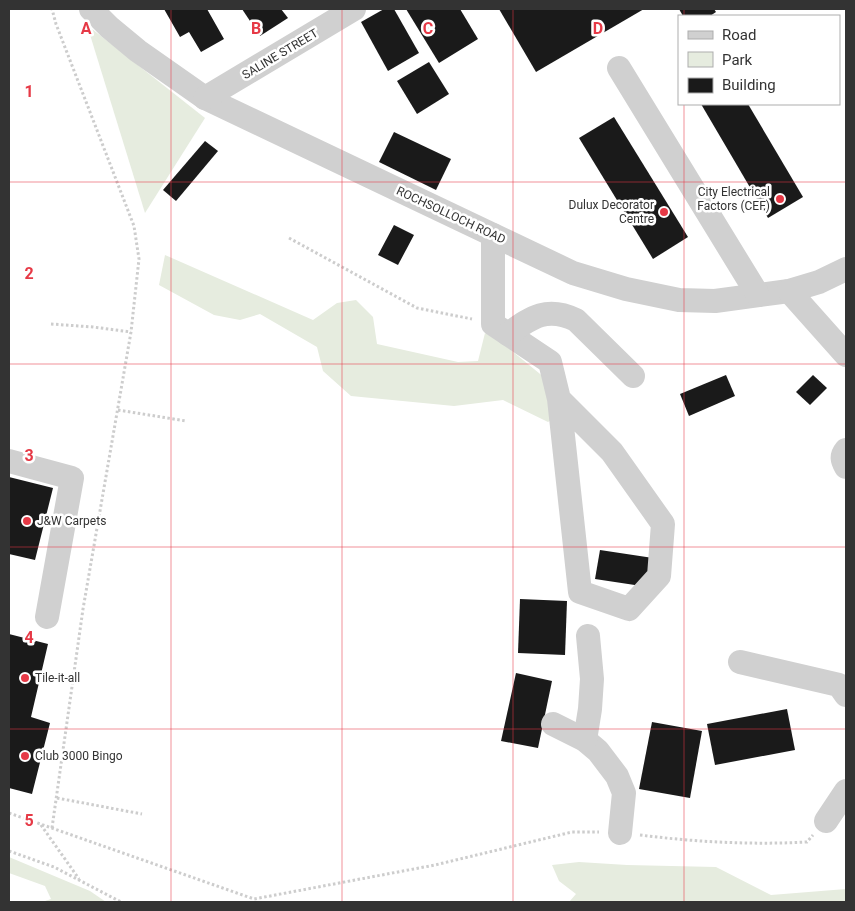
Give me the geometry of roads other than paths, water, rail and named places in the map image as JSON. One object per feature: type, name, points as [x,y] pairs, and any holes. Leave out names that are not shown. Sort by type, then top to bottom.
[{"type":"street","name":"ROCHSOLLOCH ROAD","points":[[91,9],[138,51],[205,98],[573,273],[626,289],[679,300],[715,301],[789,290],[819,282],[846,269]]},
{"type":"street","name":"SALINE STREET","points":[[205,98],[354,9]]},
{"type":"street","points":[[619,68],[758,295]]},
{"type":"street","points":[[494,235],[500,329]]},
{"type":"street","points":[[789,290],[846,356]]},
{"type":"street","points":[[500,329],[525,322],[541,314],[551,312],[564,314],[576,320],[633,376]]},
{"type":"street","points":[[500,329],[550,362],[559,399],[580,592],[629,609],[659,576],[662,524],[612,452],[559,399]]},
{"type":"street","points":[[846,450],[842,461],[846,467]]},
{"type":"street","points":[[9,461],[72,478],[48,617]]},
{"type":"street","points":[[585,740],[592,679],[588,636]]},
{"type":"street","points":[[740,662],[838,685],[846,695]]},
{"type":"street","points":[[553,724],[585,740],[598,751],[617,776],[624,792],[620,833]]},
{"type":"street","points":[[826,821],[846,794],[846,791]]},
{"type":"place","name":"City Electrical Factors (CEF)","points":[[780,199]]},
{"type":"place","name":"Dulux Decorator Centre","points":[[664,212]]},
{"type":"place","name":"J&W Carpets","points":[[27,521]]},
{"type":"place","name":"Tile-it-all","points":[[25,678]]},
{"type":"place","name":"Club 3000 Bingo","points":[[25,756]]}]
